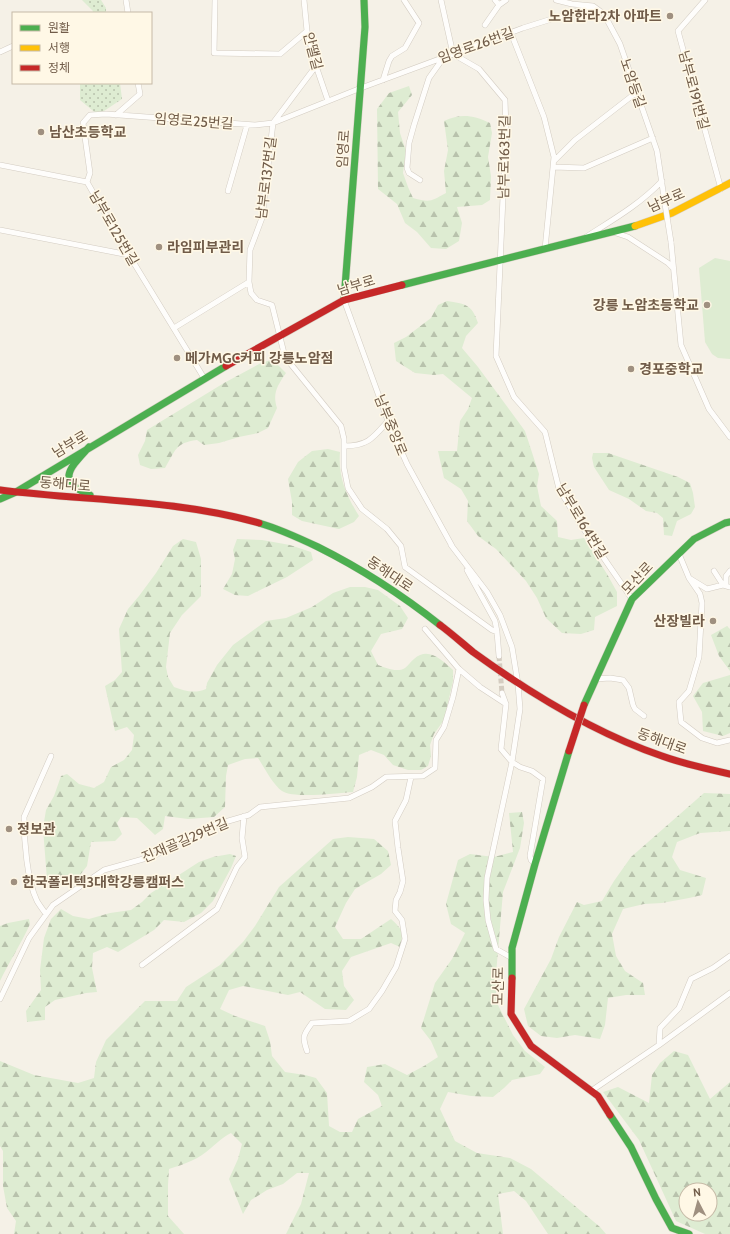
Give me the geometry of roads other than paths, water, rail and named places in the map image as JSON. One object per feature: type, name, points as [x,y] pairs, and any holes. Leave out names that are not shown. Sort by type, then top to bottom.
[{"type":"street","points":[[126,0],[128,12]]},
{"type":"street","points":[[215,0],[214,53],[280,54],[307,31]]},
{"type":"street","name":"안땔길","points":[[304,0],[307,31],[316,66],[328,101]]},
{"type":"street","name":"임영로","points":[[344,300],[361,88],[365,26],[364,0]]},
{"type":"street","points":[[384,80],[389,61],[392,56],[405,48],[419,23],[404,0]]},
{"type":"street","points":[[441,0],[454,54]]},
{"type":"street","points":[[495,0],[499,5]]},
{"type":"street","points":[[485,25],[499,5],[506,0]]},
{"type":"street","points":[[556,0],[572,4],[593,6]]},
{"type":"street","name":"남부로191번길","points":[[705,0],[678,31],[721,189]]},
{"type":"street","name":"임영로26번길","points":[[361,88],[511,33],[593,6]]},
{"type":"street","name":"노암등길","points":[[593,6],[604,14],[620,44],[658,151],[671,242],[673,268]]},
{"type":"street","points":[[511,33],[544,116],[554,157],[545,249]]},
{"type":"street","points":[[0,52],[12,46]]},
{"type":"street","name":"남부로163번길","points":[[454,54],[479,69],[505,100],[506,129],[500,260]]},
{"type":"street","points":[[420,180],[409,173],[407,168],[409,144],[429,78],[442,58]]},
{"type":"street","name":"남부로137번길","points":[[280,336],[272,305],[257,300],[251,293],[249,282],[250,250],[262,218],[273,123],[316,66]]},
{"type":"street","points":[[116,115],[140,94],[138,84]]},
{"type":"street","name":"임영로25번길","points":[[87,182],[90,173],[83,123],[90,115],[116,115],[255,125],[273,123],[361,88]]},
{"type":"street","points":[[554,160],[575,140],[637,92]]},
{"type":"street","points":[[228,191],[247,125]]},
{"type":"street","points":[[553,168],[584,168],[653,138]]},
{"type":"street","name":"남부로125번길","points":[[0,165],[87,182],[129,255],[204,378]]},
{"type":"street","points":[[583,239],[634,206],[662,181]]},
{"type":"street","name":"남부로","points":[[0,499],[16,492],[204,378],[344,300],[656,220],[730,184]]},
{"type":"street","points":[[0,230],[129,255]]},
{"type":"street","points":[[612,232],[628,237],[668,263],[673,268],[681,345],[709,409],[730,437]]},
{"type":"street","name":"남부로164번길","points":[[500,260],[496,356],[514,397],[545,432],[559,489],[581,525],[632,599]]},
{"type":"street","points":[[174,328],[249,282]]},
{"type":"street","name":"남부중앙로","points":[[344,300],[388,421],[407,464],[451,545],[495,621],[499,656]]},
{"type":"street","points":[[280,336],[285,357],[341,426],[344,439],[344,468],[348,488],[362,509],[387,529],[401,546],[405,567],[492,630],[497,632]]},
{"type":"street","points":[[344,446],[355,446],[370,440],[388,421]]},
{"type":"street","points":[[89,448],[73,466],[69,474],[69,481],[72,487],[78,492],[108,501]]},
{"type":"street","name":"동해대로","points":[[0,490],[189,508],[237,517],[277,529],[323,549],[364,571],[443,627],[475,654],[541,699],[566,713],[637,747],[712,771],[730,774]]},
{"type":"street","name":"모산로","points":[[689,1234],[672,1228],[631,1147],[598,1096],[531,1046],[511,1014],[512,948],[535,864],[584,705],[632,599],[694,539],[725,523],[730,522]]},
{"type":"street","name":"남부중앙로","points":[[451,545],[487,592],[500,615],[512,647],[518,684],[520,709],[512,762],[487,878],[486,900],[488,920],[496,949],[512,958]]},
{"type":"street","points":[[679,554],[689,578],[700,594],[702,603],[700,656],[689,691],[679,702],[681,722],[702,738],[717,743],[730,740]]},
{"type":"street","points":[[714,571],[726,586]]},
{"type":"street","points":[[726,586],[726,576],[730,571]]},
{"type":"street","points":[[689,578],[707,589],[726,586]]},
{"type":"street","points":[[425,629],[459,669],[480,687],[506,704]]},
{"type":"street","name":"진재골길29번길","points":[[0,999],[29,938],[53,905],[104,870],[154,856],[180,840],[218,824],[249,815],[260,807],[349,798],[372,788],[386,777],[423,776],[435,768],[436,740],[444,727],[453,697],[459,669]]},
{"type":"street","points":[[595,679],[610,678],[623,680],[629,688],[635,709],[644,716]]},
{"type":"street","points":[[502,694],[506,704],[501,749],[512,762],[520,767],[532,771],[543,779],[530,856],[531,860],[535,864]]},
{"type":"street","points":[[46,914],[37,900],[29,879],[24,817],[51,756]]},
{"type":"street","points":[[307,1051],[303,1039],[312,1023],[349,1021],[369,1009],[382,991],[396,966],[405,939],[402,920],[395,911],[396,900],[403,881],[395,821],[406,800],[411,777]]},
{"type":"street","name":"진재골길29번길","points":[[142,965],[217,909],[237,867],[245,857],[242,838],[244,816]]},
{"type":"street","points":[[659,1045],[660,1028],[679,1008],[691,979],[713,968],[730,956]]},
{"type":"street","points":[[591,1091],[659,1045],[730,993]]},
{"type":"tunnel","points":[[499,656],[502,693]]},
{"type":"place","name":"노암한라2차 아파트","points":[[670,16]]},
{"type":"place","name":"남산초등학교","points":[[41,132]]},
{"type":"place","name":"라임피부관리","points":[[159,247]]},
{"type":"place","name":"강릉 노암초등학교","points":[[707,305]]},
{"type":"place","name":"메가MGC커피 강릉노암점","points":[[177,358]]},
{"type":"place","name":"경포중학교","points":[[631,369]]},
{"type":"place","name":"산장빌라","points":[[713,621]]},
{"type":"place","name":"정보관","points":[[9,829]]},
{"type":"place","name":"한국폴리텍3대학강릉캠퍼스","points":[[14,882]]}]
